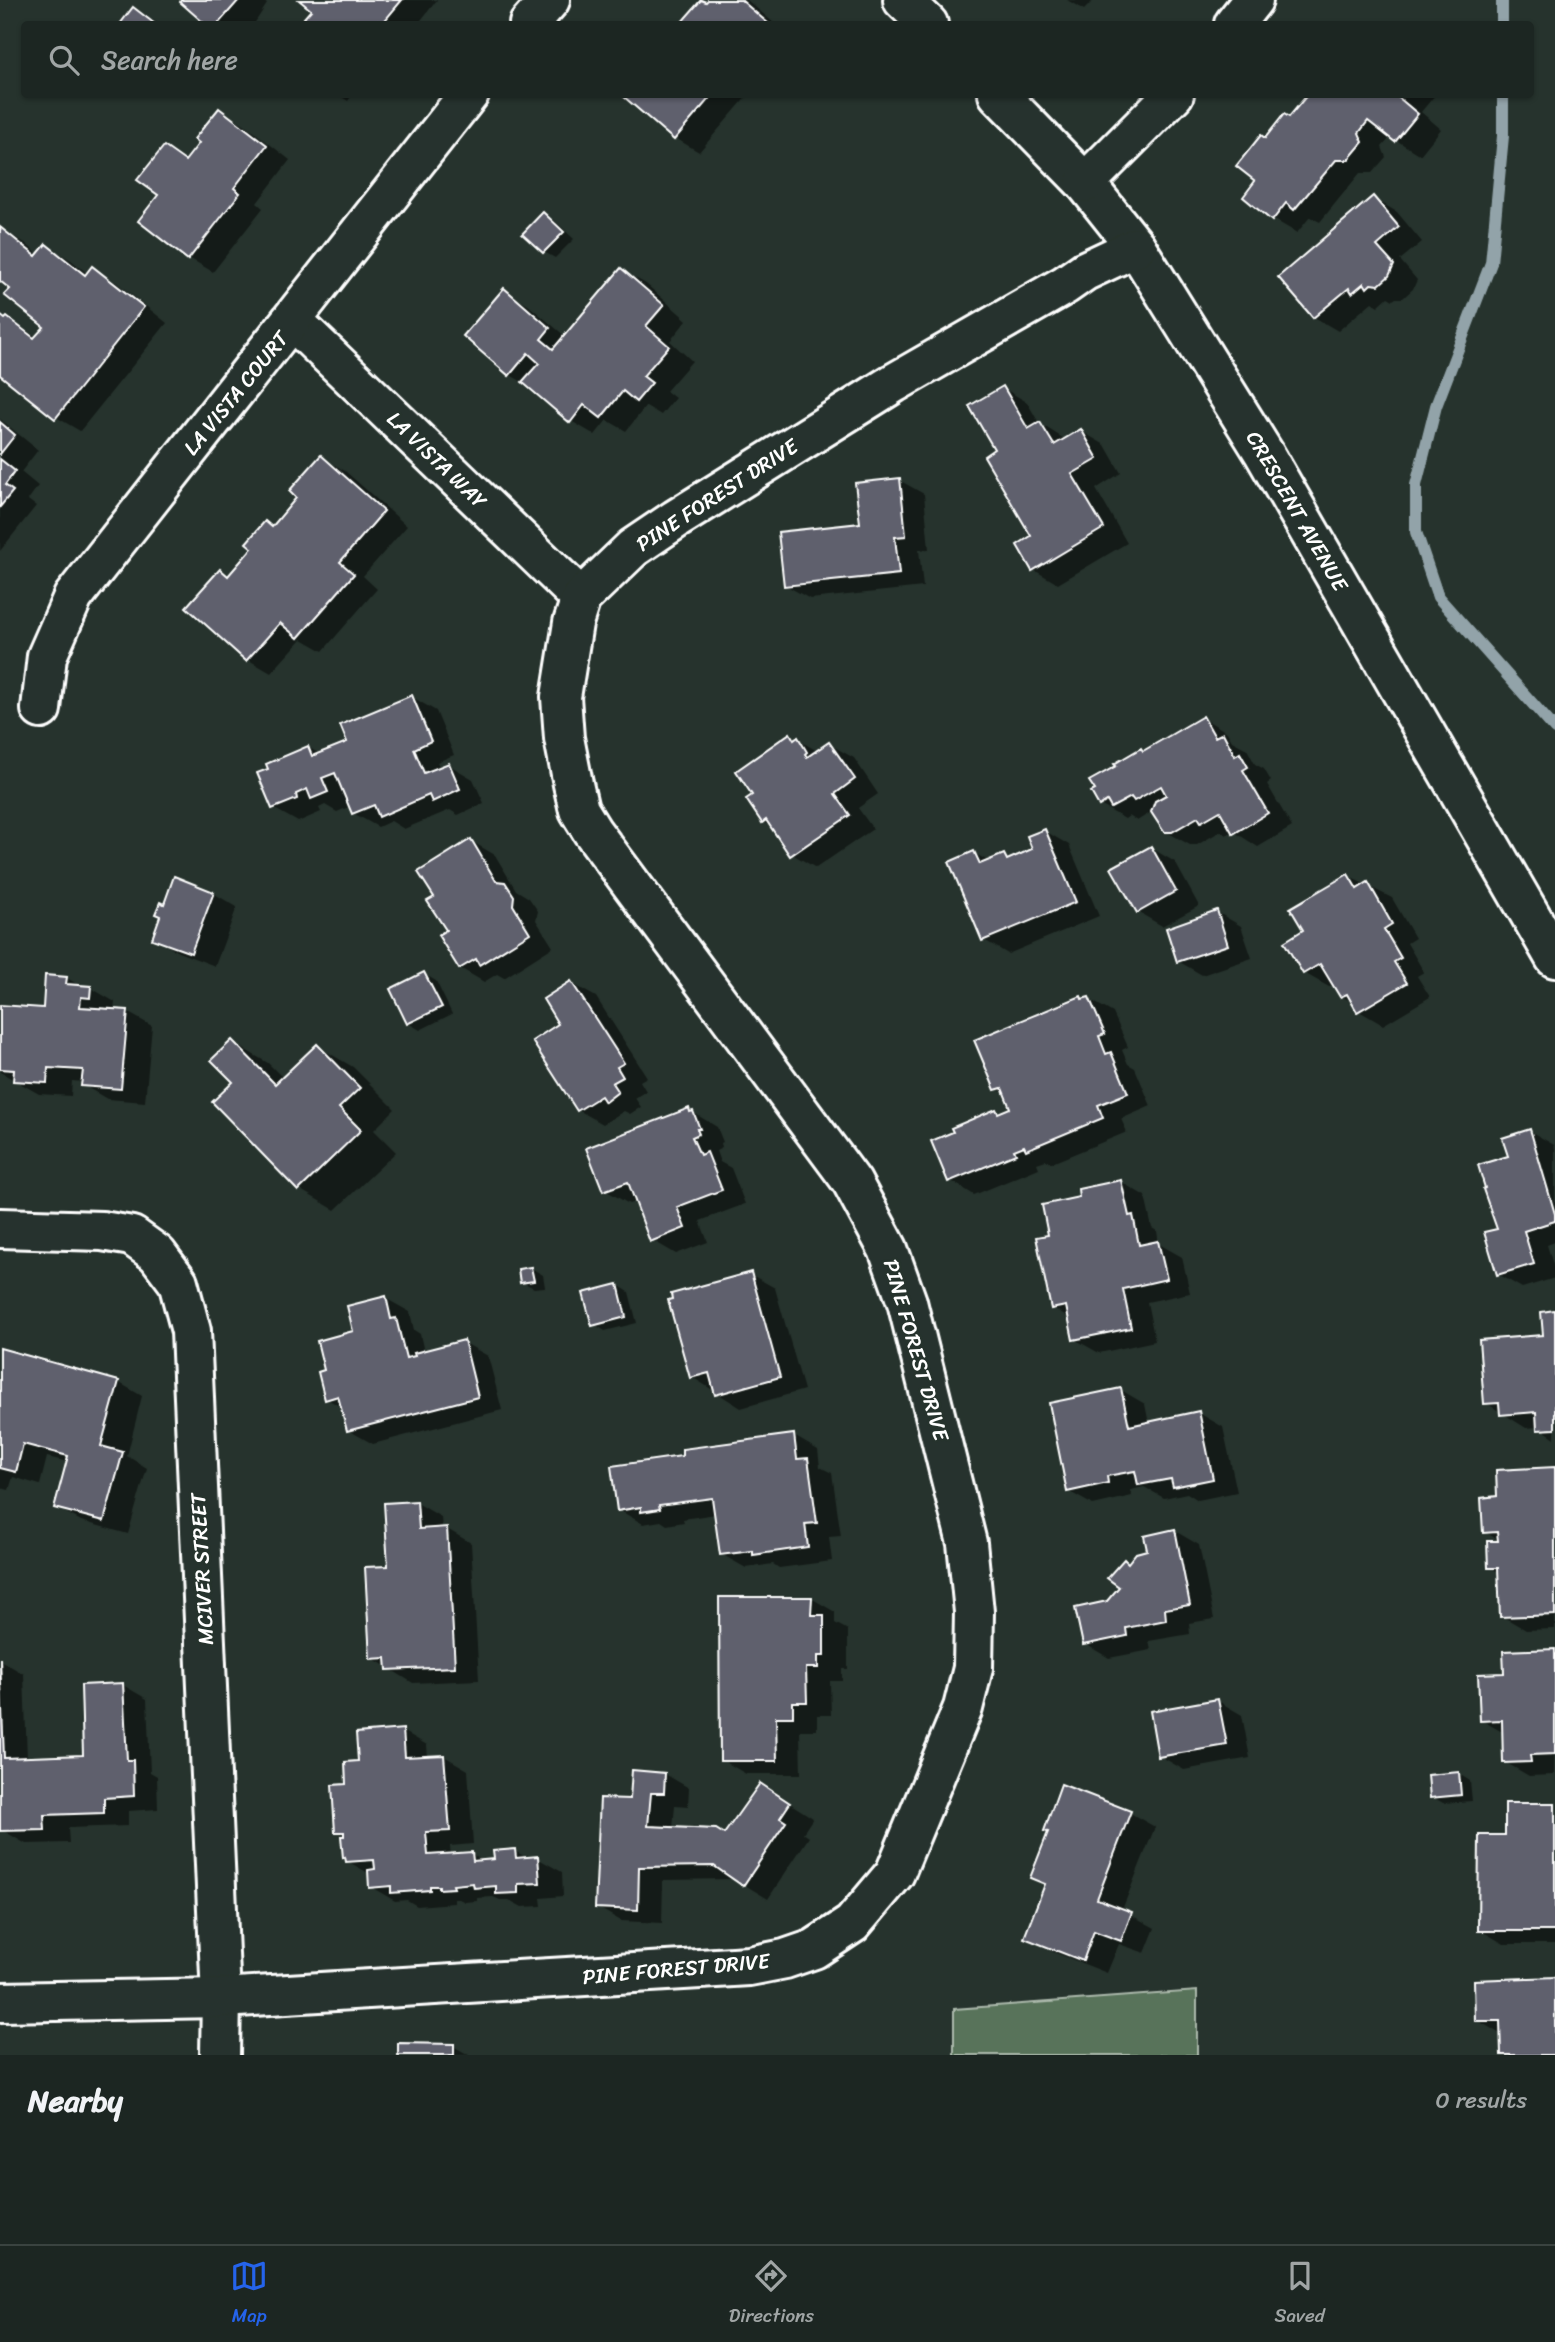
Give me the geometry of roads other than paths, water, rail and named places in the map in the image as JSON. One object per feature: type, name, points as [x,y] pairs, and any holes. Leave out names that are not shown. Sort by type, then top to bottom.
[{"type":"street","points":[[532,21],[550,0]]},
{"type":"street","points":[[903,0],[925,21]]},
{"type":"street","points":[[1236,21],[1253,0]]},
{"type":"street","name":"LA VISTA COURT","points":[[41,709],[47,656],[74,597],[466,98]]},
{"type":"street","name":"CRESCENT AVENUE","points":[[1002,98],[1085,183],[1136,247],[1264,453],[1555,958]]},
{"type":"street","points":[[1085,183],[1170,98]]},
{"type":"street","name":"PINE FOREST DRIVE","points":[[0,2001],[221,1998],[713,1969],[785,1959],[814,1949],[852,1924],[895,1874],[963,1708],[973,1668],[974,1612],[967,1543],[907,1302],[888,1249],[852,1182],[579,810],[564,738],[561,697],[573,624],[581,598],[633,548],[894,383],[1085,271],[1136,247]]},
{"type":"street","name":"LA VISTA WAY","points":[[293,321],[581,598]]},
{"type":"street","name":"MCIVER STREET","points":[[0,1228],[103,1231],[132,1236],[157,1254],[178,1282],[191,1331],[221,1998],[220,2055]]},
{"type":"waterway","points":[[1502,0],[1502,21]]},
{"type":"waterway","points":[[1503,98],[1503,136],[1491,263],[1436,406],[1416,485],[1416,532],[1438,597],[1555,729]]}]
